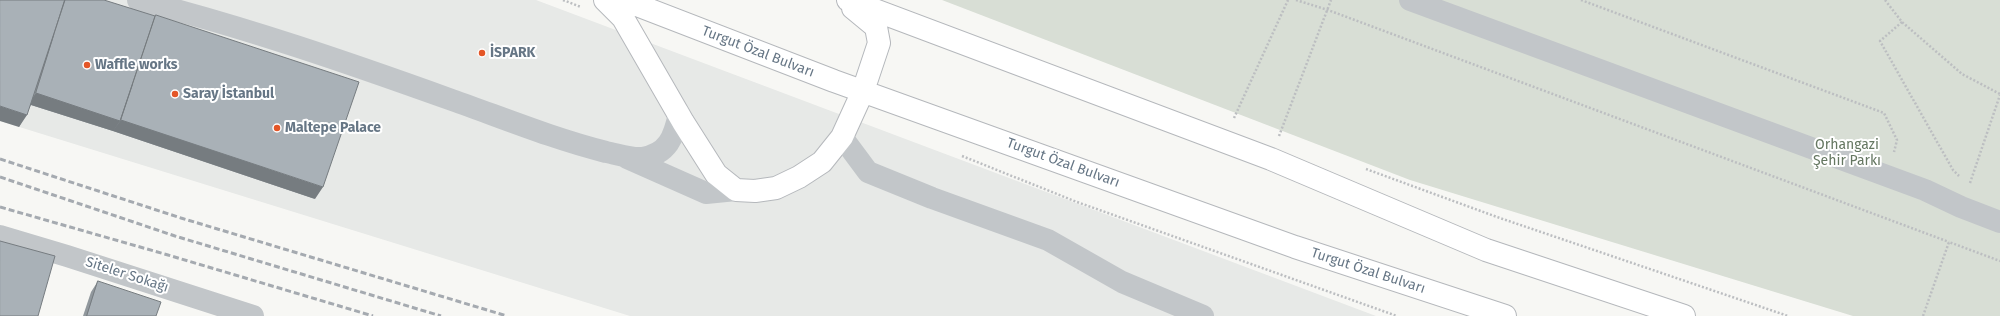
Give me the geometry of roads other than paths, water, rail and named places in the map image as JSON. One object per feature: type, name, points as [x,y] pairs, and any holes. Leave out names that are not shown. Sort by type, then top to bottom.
[{"type":"highway","points":[[605,0],[623,18],[716,174],[736,190],[755,191],[776,188],[799,177],[822,162],[842,137],[863,91],[879,43],[876,27],[860,12],[842,0]]},
{"type":"highway","name":"Turgut Özal Bulvarı","points":[[624,0],[863,91],[1295,248],[1504,316]]},
{"type":"highway","points":[[848,0],[1271,159],[1486,250],[1684,316]]},
{"type":"street","points":[[1410,0],[1918,187],[1961,207],[2000,222]]},
{"type":"street","points":[[131,5],[520,139],[578,145],[618,155],[641,158],[662,151],[675,133],[679,114]]},
{"type":"street","points":[[842,137],[868,172],[874,175],[932,198],[1048,240],[1122,282],[1203,316]]},
{"type":"street","points":[[618,155],[706,193],[736,190]]},
{"type":"street","name":"Siteler Sokağı","points":[[0,236],[252,316]]},
{"type":"railway","points":[[0,159],[181,218],[507,316]]},
{"type":"railway","points":[[0,177],[175,236],[441,316]]},
{"type":"railway","points":[[0,207],[373,316]]},
{"type":"place","name":"İSPARK","points":[[482,53]]},
{"type":"place","name":"Waffle works","points":[[87,65]]},
{"type":"place","name":"Saray İstanbul","points":[[175,94]]},
{"type":"place","name":"Maltepe Palace","points":[[277,128]]},
{"type":"park label","name":"Orhangazi Şehir Parkı","points":[[1847,154]]}]
